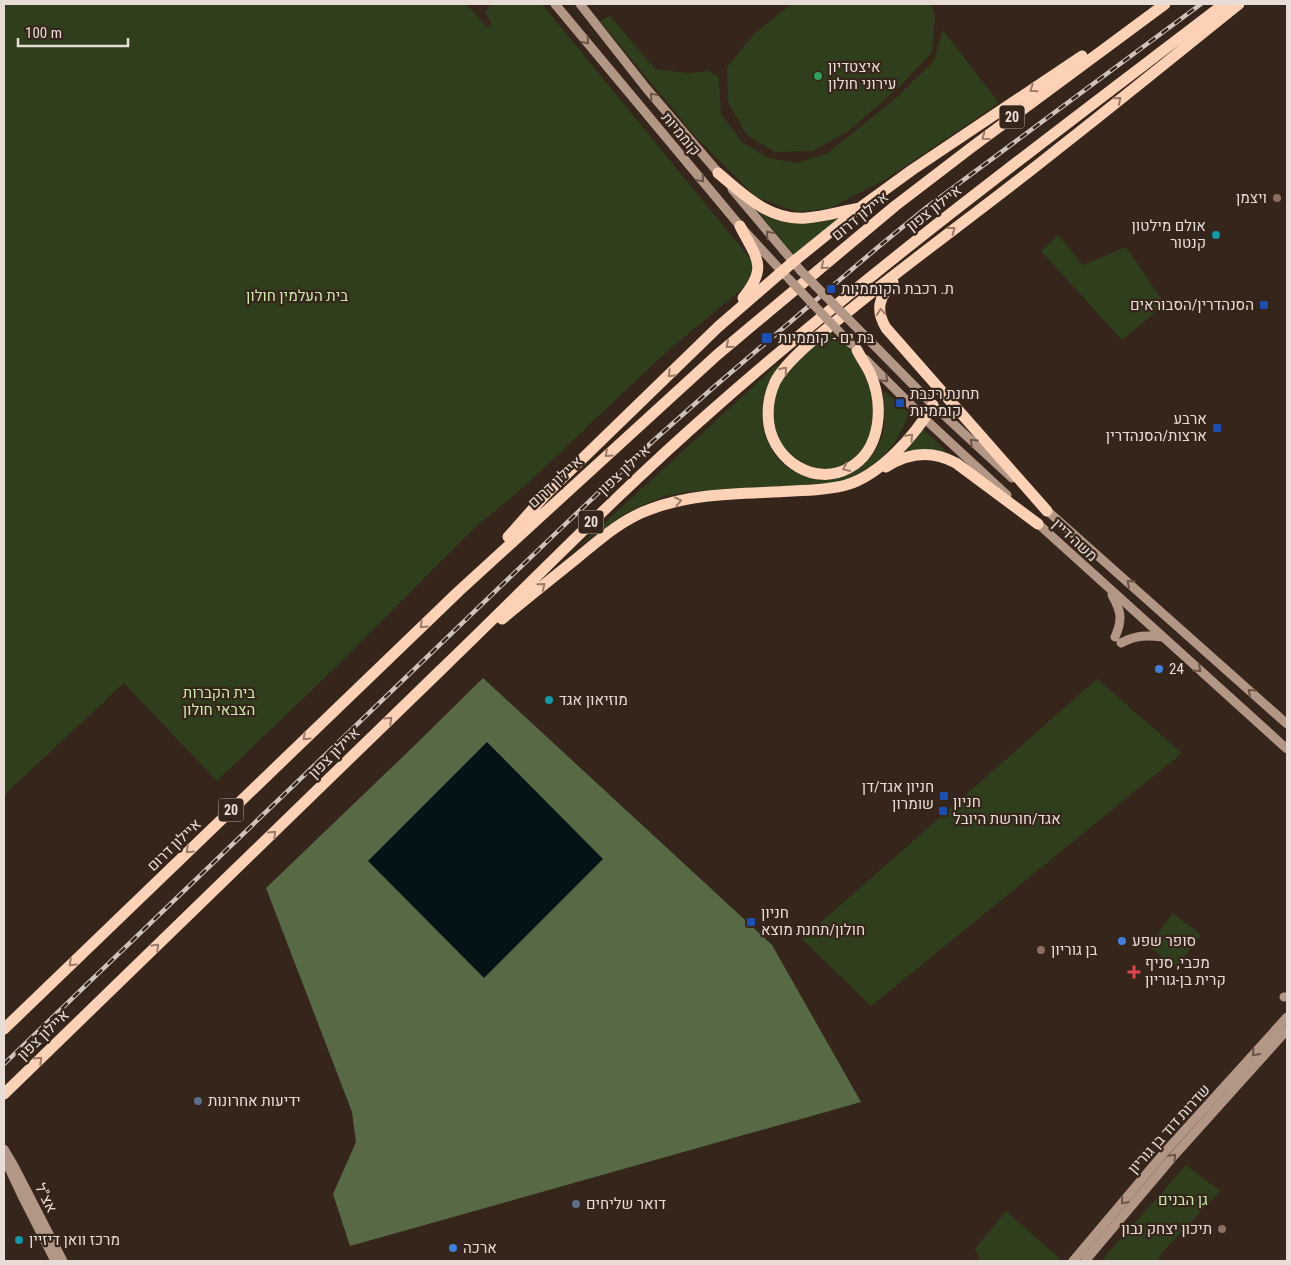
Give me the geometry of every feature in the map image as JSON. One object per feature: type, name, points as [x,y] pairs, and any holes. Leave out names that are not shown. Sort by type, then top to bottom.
[{"type":"highway","points":[[718,327],[785,276],[793,262],[861,207],[968,132],[1160,4]]},
{"type":"highway","name":"איילון דרום","points":[[4,1029],[459,591],[717,355],[854,240],[972,147],[1165,4]]},
{"type":"highway","name":"איילון צפון","points":[[4,1094],[601,512],[709,413],[865,281],[1224,4]]},
{"type":"highway","points":[[854,347],[870,372],[874,383],[879,410],[877,431],[869,449],[850,468],[824,474],[807,472],[783,456],[772,437],[768,413],[770,396],[776,381],[786,367],[814,341],[929,248],[1060,148],[1238,4]]},
{"type":"highway","points":[[718,173],[750,200],[776,214],[804,218],[861,207]]},
{"type":"highway","points":[[459,591],[547,493],[718,327],[752,287],[758,268],[740,226]]},
{"type":"highway","points":[[929,248],[891,283],[884,292],[879,312],[882,322],[893,337],[1047,511]]},
{"type":"highway","points":[[855,482],[890,458],[925,419],[933,404]]},
{"type":"highway","points":[[450,661],[613,529],[636,514],[660,505],[691,498],[823,489],[855,482],[906,457],[920,454],[938,455],[956,463],[1038,524]]},
{"type":"main road","name":"קוממיות","points":[[555,4],[740,226],[785,276],[854,347]]},
{"type":"main road","name":"קוממיות","points":[[580,4],[646,88],[793,262],[864,335]]},
{"type":"main road","name":"משה דיין","points":[[864,335],[933,404],[1047,511],[1159,608],[1287,724]]},
{"type":"main road","name":"משה דיין","points":[[854,347],[925,419],[1109,590],[1287,748]]},
{"type":"main road","points":[[1109,590],[1121,614],[1118,640],[1142,635],[1163,637]]},
{"type":"main road","name":"שדרות דוד בן גוריון","points":[[1073,1261],[1164,1153],[1287,1017]]},
{"type":"main road","name":"שדרות דוד בן גוריון","points":[[1086,1261],[1172,1158],[1286,1031]]},
{"type":"main road","name":"אצ\"ל","points":[[4,1151],[6,1162],[55,1261]]},
{"type":"main road","name":"אצ\"ל","points":[[4,1151],[18,1173],[63,1261]]},
{"type":"green space","name":"בית העלמין חולון","points":[[4,4],[466,4],[487,27],[492,24],[485,12],[491,4],[542,4],[753,262],[754,274],[747,285],[665,353],[525,486],[472,530],[340,663],[217,781],[124,683],[4,795]]},
{"type":"green space","name":"איצטדיון עירוני חולון","points":[[791,4],[931,4],[935,16],[932,52],[901,85],[850,130],[813,151],[775,152],[747,135],[728,102],[727,67],[754,34]]},
{"type":"green space","points":[[610,16],[655,69],[688,73],[709,71],[719,78],[721,114],[742,142],[768,158],[796,163],[828,153],[896,98],[934,61],[943,30],[999,103],[886,179],[830,208],[797,212],[756,197],[695,136],[600,21]]},
{"type":"green space","points":[[753,206],[788,222],[851,210],[794,255]]},
{"type":"green space","points":[[1058,235],[1083,265],[1126,247],[1165,304],[1122,340],[1041,251]]},
{"type":"green space","points":[[831,333],[851,351],[858,361],[869,386],[873,412],[870,436],[860,453],[845,464],[827,469],[818,469],[796,460],[786,450],[777,434],[773,408],[776,390],[785,374],[808,351]]},
{"type":"green space","points":[[779,363],[766,398],[763,413],[764,427],[774,453],[786,466],[801,475],[818,479],[836,478],[852,472],[867,462],[878,446],[883,433],[883,390],[910,414],[895,442],[874,466],[839,483],[688,492],[665,496],[623,515],[577,548]]},
{"type":"green space","points":[[923,429],[950,455],[927,450],[904,453]]},
{"type":"green space","points":[[483,678],[772,945],[861,1102],[350,1246],[333,1194],[356,1142],[352,1112],[266,888]]},
{"type":"green space","points":[[1097,679],[1182,753],[871,1006],[802,939]]},
{"type":"green space","points":[[1173,913],[1201,935],[1176,967],[1148,946]]},
{"type":"green space","name":"גן הבנים","points":[[1186,1165],[1220,1191],[1160,1255],[1158,1261],[1101,1261]]},
{"type":"green space","points":[[1006,1211],[1060,1259],[1058,1261],[981,1261],[975,1249]]},
{"type":"shaded area","points":[[487,742],[603,859],[484,978],[368,861]]},
{"type":"railway","points":[[4,1064],[557,532],[653,441],[715,386],[927,207],[1201,4]]},
{"type":"place","name":"איצטדיון עירוני חולון","points":[[818,76]]},
{"type":"place","name":"ויצמן","points":[[1277,198]]},
{"type":"place","name":"אולם מילטון קנטור","points":[[1216,235]]},
{"type":"place","name":"ת. רכבת הקוממיות","points":[[831,289]]},
{"type":"place","name":"הסנהדרין/הסבוראים","points":[[1264,305]]},
{"type":"place","name":"בת ים - קוממיות","points":[[767,338]]},
{"type":"place","name":"תחנת רכבת קוממיות","points":[[900,403]]},
{"type":"place","name":"ארבע ארצות/הסנהדרין","points":[[1217,428]]},
{"type":"place","name":"24","points":[[1159,669]]},
{"type":"place","name":"מוזיאון אגד","points":[[549,700]]},
{"type":"place","name":"חניון אגד/דן שומרון","points":[[944,796]]},
{"type":"place","name":"חניון אגד/חורשת היובל","points":[[943,811]]},
{"type":"place","name":"חניון חולון/תחנת מוצא","points":[[751,922]]},
{"type":"place","name":"סופר שפע","points":[[1122,941]]},
{"type":"place","name":"בן גוריון","points":[[1041,950]]},
{"type":"place","name":"מכבי, סניף קרית בן-גוריון","points":[[1134,972]]},
{"type":"place","name":"ידיעות אחרונות","points":[[198,1101]]},
{"type":"place","name":"דואר שליחים","points":[[576,1204]]},
{"type":"place","name":"תיכון יצחק נבון","points":[[1222,1229]]},
{"type":"place","name":"מרכז וואן דיזיין","points":[[19,1240]]},
{"type":"place","name":"ארכה","points":[[453,1248]]},
{"type":"park label","name":"בית הקברות הצבאי חולון","points":[[219,702]]}]
